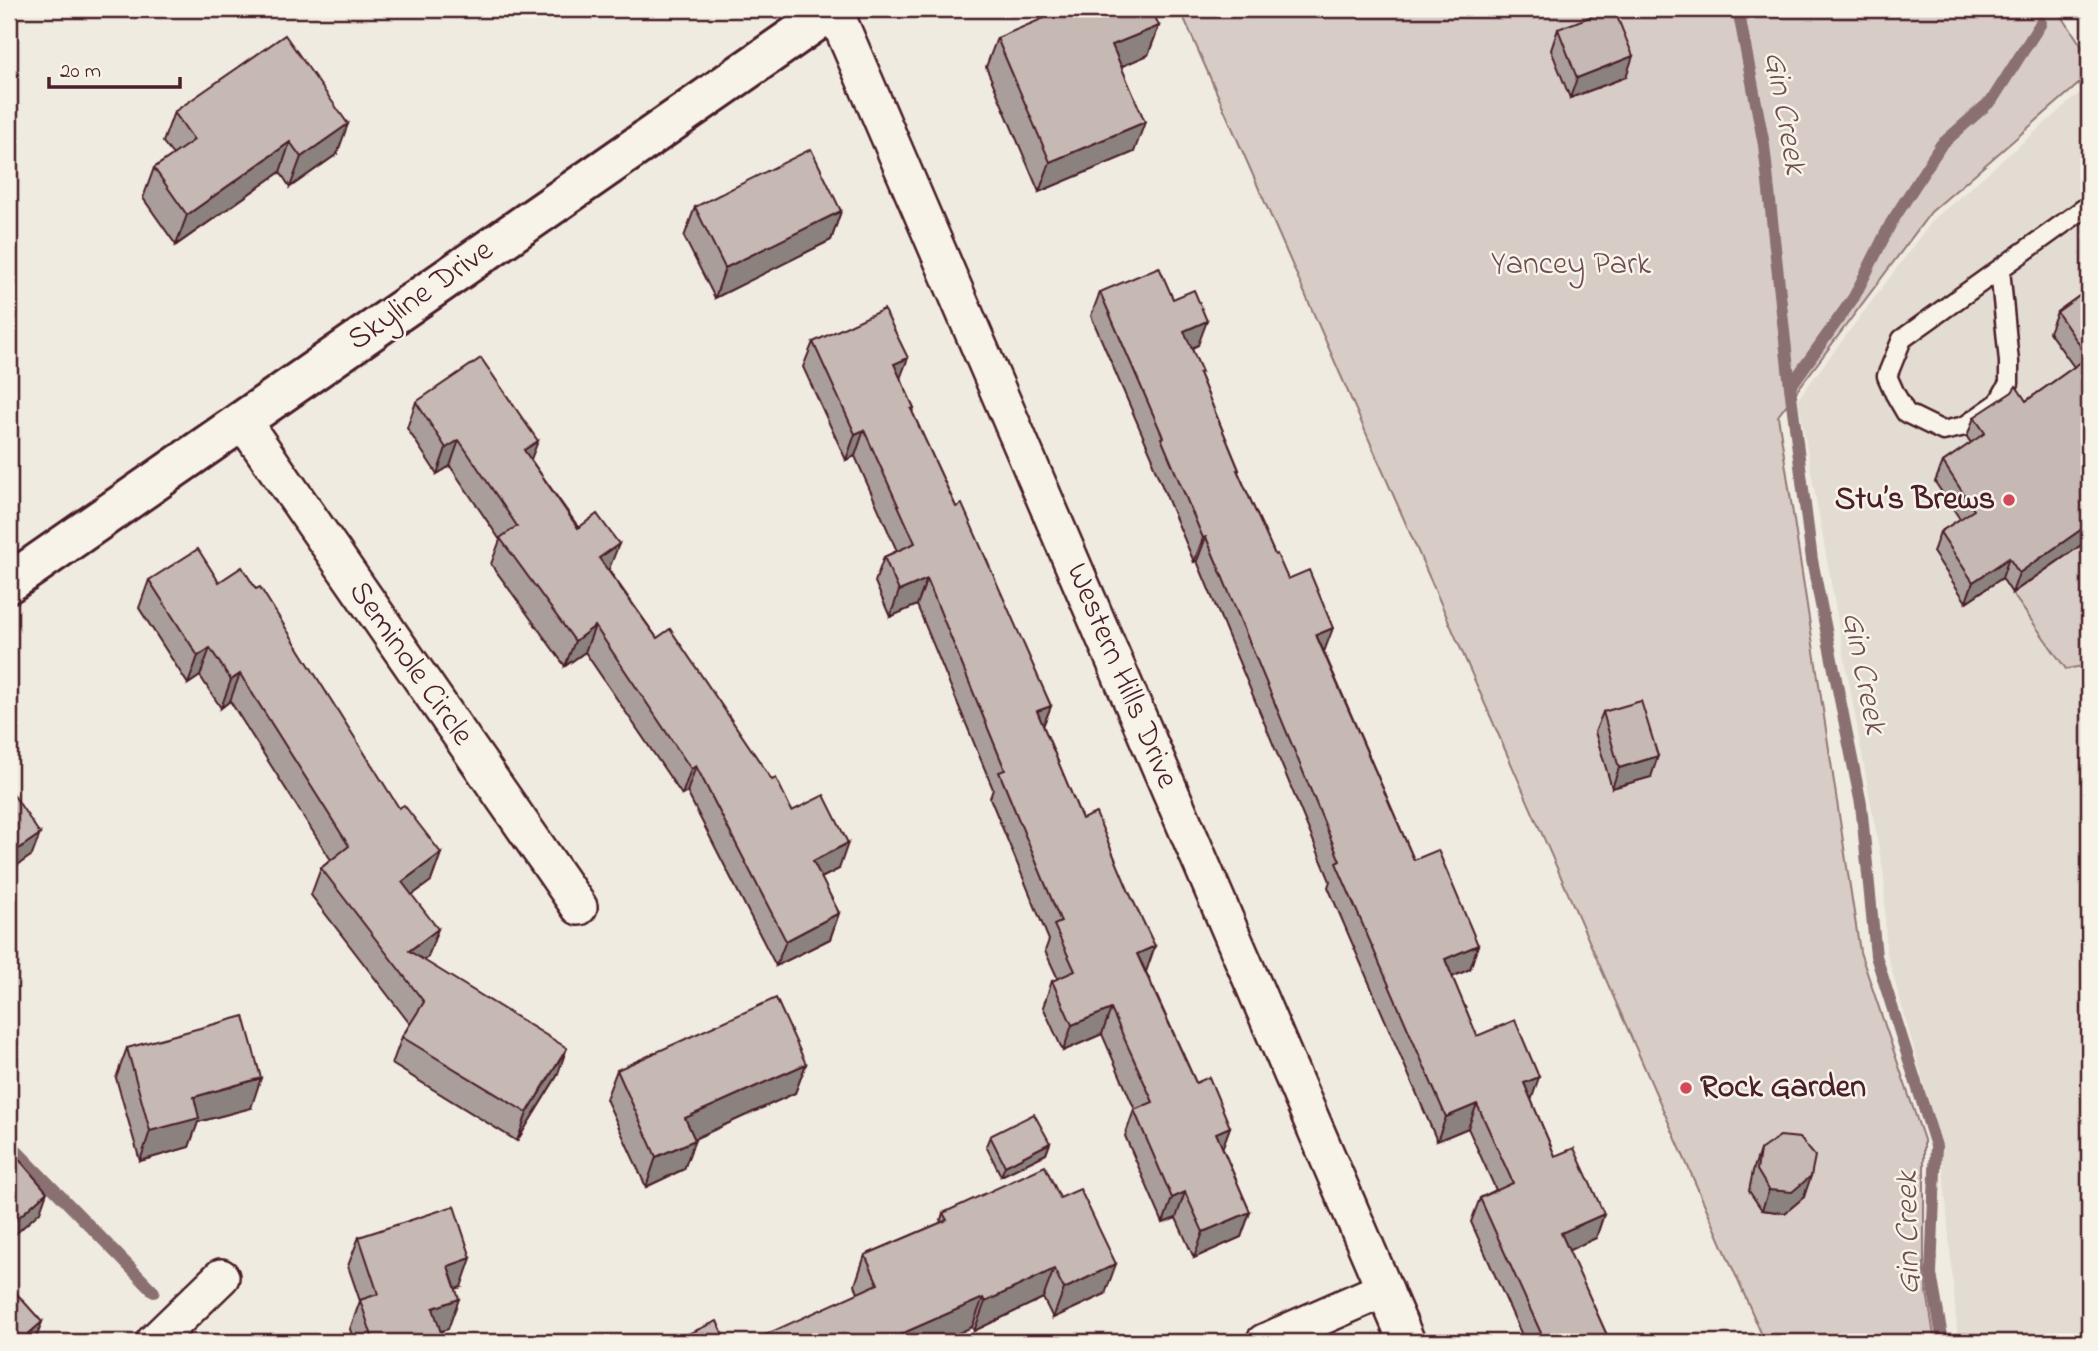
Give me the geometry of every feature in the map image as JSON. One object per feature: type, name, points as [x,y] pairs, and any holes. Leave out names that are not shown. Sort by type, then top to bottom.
[{"type":"street","name":"Skyline Drive","points":[[9,583],[834,9]]},
{"type":"street","name":"Western Hills Drive","points":[[834,9],[1407,1342]]},
{"type":"street","name":"Seminole Circle","points":[[242,420],[579,907]]},
{"type":"street","points":[[154,1342],[221,1277]]},
{"type":"street","points":[[1264,1342],[1385,1289]]},
{"type":"lane","points":[[2000,269],[2009,383],[1998,403],[1965,426],[1943,431],[1906,413],[1887,376],[1902,339],[2089,205]]},
{"type":"shaded area","points":[[2089,85],[2089,1342],[1958,1342],[1941,1144],[1886,950],[1884,877],[1798,399],[1933,220]]},
{"type":"green space","name":"Yancey Park","points":[[1180,9],[2057,9],[2089,57],[2089,75],[1931,212],[1778,416],[1860,952],[1924,1140],[1924,1273],[1935,1342],[1765,1342]]},
{"type":"green space","points":[[2084,543],[2089,551],[2089,665],[2066,669],[2012,593]]},
{"type":"building","points":[[1065,9],[1152,9],[1159,26],[1112,45],[1145,122],[1050,162],[997,38]]},
{"type":"building","points":[[1614,9],[1633,56],[1577,78],[1558,29]]},
{"type":"building","points":[[285,35],[348,124],[301,157],[290,142],[187,215],[154,168],[194,140],[174,112]]},
{"type":"building","points":[[811,149],[841,211],[725,268],[695,207]]},
{"type":"building","points":[[1159,267],[1173,299],[1194,290],[1207,321],[1184,331],[1202,372],[1199,373],[1237,470],[1288,579],[1309,570],[1333,628],[1316,635],[1414,860],[1438,850],[1478,945],[1445,959],[1477,1036],[1515,1020],[1539,1077],[1524,1083],[1555,1156],[1574,1148],[1604,1214],[1561,1233],[1610,1342],[1545,1342],[1480,1198],[1513,1183],[1477,1104],[1446,1117],[1336,863],[1340,861],[1206,537],[1203,538],[1161,438],[1163,437],[1100,292]]},
{"type":"building","points":[[2089,289],[2089,524],[2019,573],[2009,558],[1973,582],[1940,532],[1974,510],[1943,462],[1985,433],[1974,417],[2012,392],[2016,386],[2026,401],[2088,357],[2057,312]]},
{"type":"building","points":[[884,309],[908,358],[894,364],[914,408],[911,409],[956,507],[962,504],[1051,706],[1037,711],[1082,819],[1096,813],[1155,946],[1137,954],[1196,1083],[1209,1077],[1230,1127],[1216,1133],[1250,1212],[1203,1232],[1185,1192],[1172,1198],[1134,1110],[1153,1102],[1111,1009],[1072,1025],[1052,981],[1075,971],[1054,925],[1061,922],[999,772],[1005,770],[927,579],[899,591],[884,557],[915,543],[864,430],[855,434],[813,342]]},
{"type":"building","points":[[481,358],[538,441],[524,450],[578,528],[597,514],[619,544],[599,558],[657,638],[670,629],[772,780],[776,778],[792,811],[824,795],[848,843],[813,861],[839,913],[786,941],[696,766],[691,769],[595,626],[575,641],[500,538],[517,526],[459,440],[446,448],[416,402]]},
{"type":"building","points":[[198,549],[219,582],[242,567],[256,589],[260,587],[399,808],[404,805],[441,853],[402,882],[438,929],[409,951],[567,1048],[527,1113],[402,1037],[424,1002],[321,868],[349,846],[240,674],[231,680],[210,648],[198,656],[149,580]]},
{"type":"building","points":[[1641,701],[1658,756],[1619,768],[1603,712]]},
{"type":"building","points":[[9,788],[40,834],[11,854],[9,850]]},
{"type":"building","points":[[776,998],[806,1064],[685,1118],[695,1140],[656,1157],[617,1070]]},
{"type":"building","points":[[244,1016],[261,1078],[194,1097],[199,1118],[150,1131],[127,1048]]},
{"type":"building","points":[[1034,1114],[1050,1143],[1005,1166],[990,1136]]},
{"type":"building","points":[[1780,1136],[1800,1138],[1815,1156],[1811,1176],[1792,1192],[1769,1190],[1757,1170],[1760,1150]]},
{"type":"building","points":[[17,1157],[47,1192],[9,1226],[9,1165]]},
{"type":"building","points":[[1045,1166],[1060,1198],[1080,1189],[1116,1264],[1064,1289],[1054,1269],[985,1302],[983,1298],[901,1334],[905,1342],[749,1342],[878,1284],[865,1255],[947,1220],[943,1213]]},
{"type":"building","points":[[454,1206],[471,1258],[448,1266],[459,1299],[433,1308],[444,1342],[374,1342],[360,1300],[378,1294],[359,1237]]},
{"type":"building","points":[[9,1285],[42,1322],[19,1342],[9,1342]]},
{"type":"building","points":[[717,1321],[726,1342],[670,1342]]},
{"type":"waterway","name":"Gin Creek","points":[[1738,9],[1764,145],[1812,560],[1861,804],[1876,956],[1936,1146],[1931,1274],[1943,1342]]},
{"type":"waterway","points":[[1790,387],[1854,297],[1891,223],[1941,145],[1992,100],[2041,23]]},
{"type":"waterway","points":[[9,1143],[154,1292]]},
{"type":"place","name":"Stu’s Brews","points":[[2009,500]]},
{"type":"place","name":"Rock Garden","points":[[1686,1088]]}]
